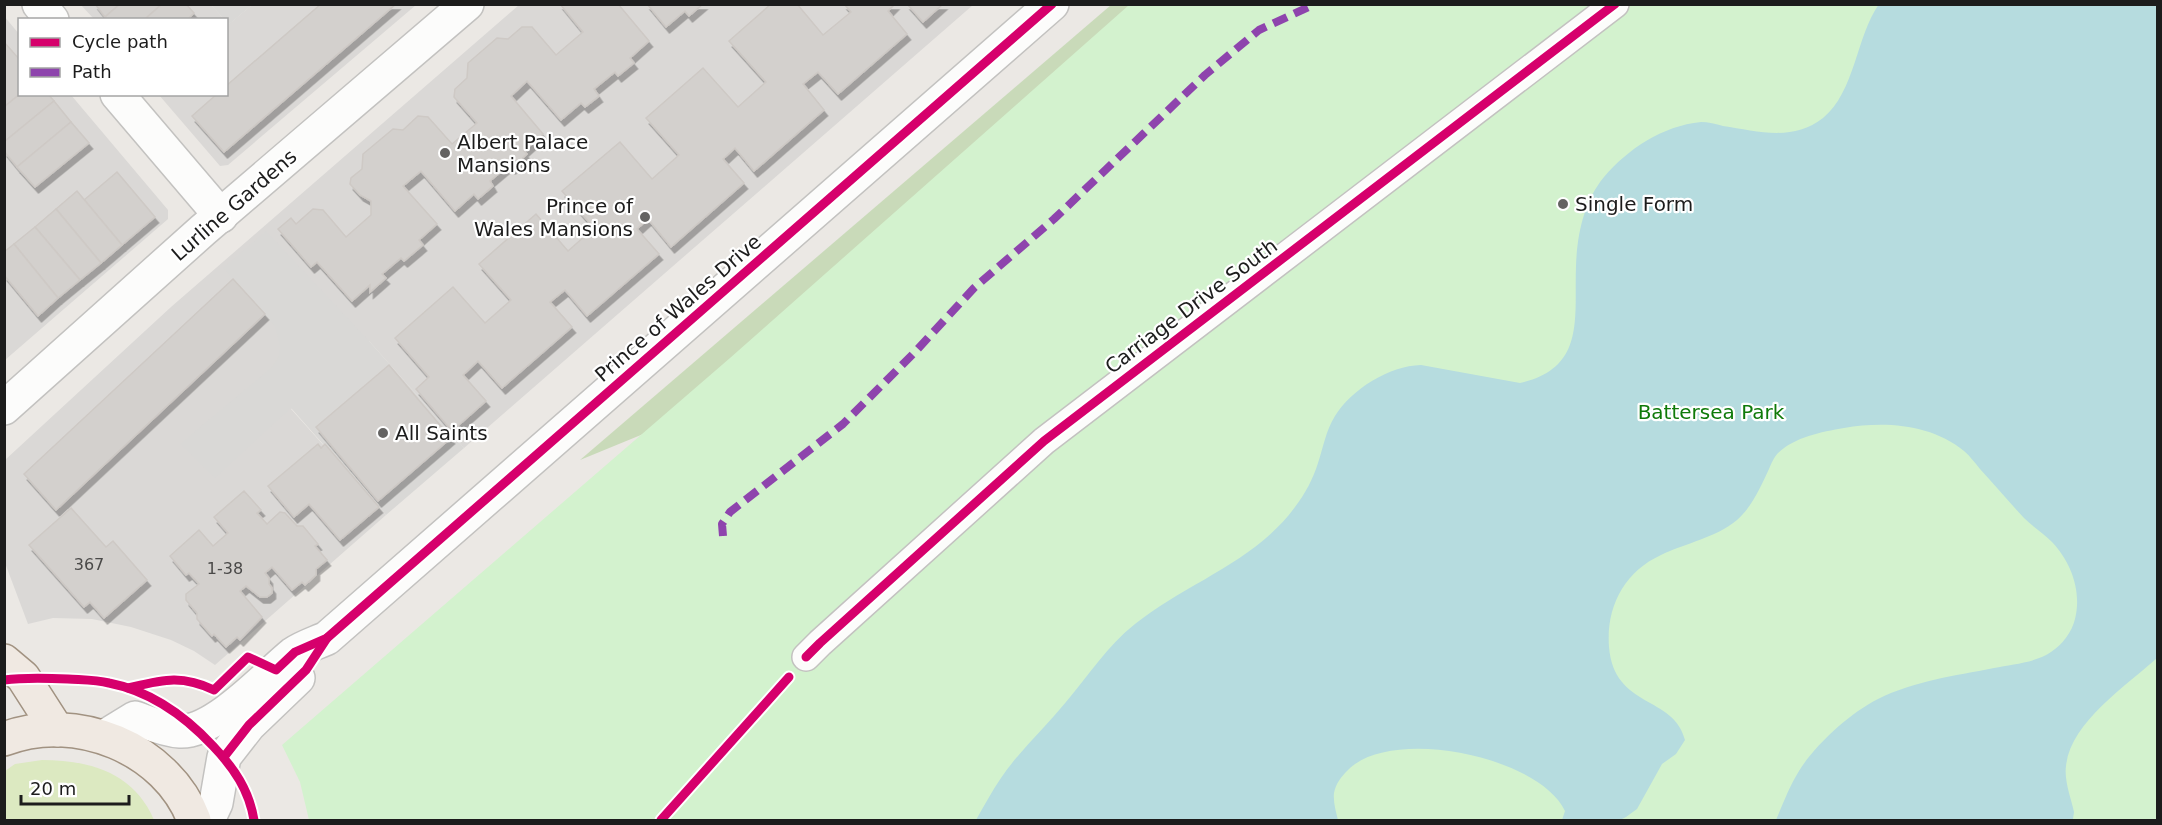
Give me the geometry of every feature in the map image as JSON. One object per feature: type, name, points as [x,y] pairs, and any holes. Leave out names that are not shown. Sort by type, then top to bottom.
[{"type":"main road","points":[[4,661],[23,677],[57,730]]},
{"type":"main road","points":[[4,739],[32,732],[57,730],[104,737],[126,747],[159,770],[180,795],[194,820]]},
{"type":"street","points":[[39,4],[50,18]]},
{"type":"street","name":"Lurline Gardens","points":[[4,408],[221,216],[467,4]]},
{"type":"street","name":"Prince of Wales Drive","points":[[208,820],[216,803],[224,757],[249,726],[306,670],[327,638],[1052,4]]},
{"type":"street","name":"Carriage Drive South","points":[[806,657],[1044,441],[1615,4]]},
{"type":"street","points":[[119,96],[221,216]]},
{"type":"street","name":"Prince of Wales Drive","points":[[104,737],[135,718],[182,731],[196,728],[232,708],[295,652],[327,638]]},
{"type":"shaded area","points":[[81,5],[211,5],[223,18],[93,18]]},
{"type":"shaded area","points":[[211,5],[252,5],[228,25],[228,18],[223,18]]},
{"type":"shaded area","points":[[252,5],[416,5],[228,165],[220,166],[160,96],[228,96],[229,24]]},
{"type":"shaded area","points":[[519,5],[973,5],[464,448],[369,341],[291,409],[386,515],[215,665],[171,640],[131,627],[92,619],[53,618],[28,624],[5,563],[5,460],[171,307]]},
{"type":"shaded area","points":[[4,16],[18,33],[18,96],[72,96],[168,210],[168,219],[5,360]]},
{"type":"shaded area","points":[[266,231],[369,341],[464,448],[386,515],[291,408],[215,478],[180,444],[271,368],[279,356],[280,345],[275,326],[223,268]]},
{"type":"green space","points":[[1111,5],[1169,5],[709,407],[580,460]]},
{"type":"green space","name":"Battersea Park","points":[[1129,5],[2157,5],[2157,820],[309,820],[300,782],[282,745],[730,358]]},
{"type":"green space","points":[[42,760],[77,763],[108,772],[135,791],[154,820],[5,820],[5,771],[15,764]]},
{"type":"water","points":[[1879,4],[2157,5],[2157,658],[2101,706],[2088,720],[2070,750],[2066,778],[2075,820],[1776,820],[1792,783],[1806,761],[1824,740],[1856,712],[1878,699],[1920,683],[2038,659],[2063,642],[2072,629],[2075,619],[2076,588],[2065,559],[2052,542],[2024,518],[1966,453],[1951,442],[1922,430],[1875,425],[1817,433],[1785,447],[1775,456],[1756,496],[1737,520],[1700,540],[1648,562],[1627,581],[1614,605],[1611,618],[1609,647],[1613,667],[1621,681],[1632,692],[1669,715],[1679,726],[1685,740],[1676,754],[1662,764],[1637,809],[1620,820],[1562,820],[1565,811],[1550,792],[1526,775],[1496,762],[1463,753],[1429,749],[1396,750],[1369,757],[1348,770],[1339,780],[1334,793],[1338,820],[976,820],[1008,768],[1058,712],[1107,651],[1125,633],[1155,609],[1240,557],[1279,526],[1305,492],[1316,469],[1332,421],[1351,397],[1384,374],[1409,366],[1421,365],[1520,383],[1541,376],[1556,366],[1566,353],[1575,322],[1577,254],[1583,219],[1591,197],[1604,177],[1624,157],[1647,140],[1687,124],[1706,122],[1775,133],[1799,130],[1823,118],[1842,94],[1871,17]]},
{"type":"building","points":[[95,4],[120,4],[105,17]]},
{"type":"building","points":[[120,4],[162,4],[146,18],[105,17]]},
{"type":"building","points":[[162,4],[186,4],[194,13],[189,18],[146,18]]},
{"type":"building","points":[[321,4],[396,4],[224,152],[192,116],[215,96],[228,96],[228,84]]},
{"type":"building","name":"Albert Palace Mansions","points":[[560,4],[618,4],[649,41],[630,58],[634,63],[618,76],[615,72],[594,89],[599,96],[585,107],[581,103],[561,120],[527,81],[511,96],[543,134],[524,151],[527,154],[512,168],[509,165],[490,181],[493,186],[478,199],[474,194],[455,211],[421,171],[403,186],[437,224],[419,240],[423,245],[404,261],[401,258],[382,274],[386,278],[370,292],[370,285],[352,301],[317,262],[311,267],[278,229],[291,218],[296,224],[313,209],[323,210],[346,237],[371,215],[371,201],[360,195],[350,184],[351,178],[362,169],[363,154],[393,129],[403,130],[418,116],[428,117],[452,144],[477,123],[454,97],[455,89],[467,78],[468,63],[497,38],[508,39],[522,27],[532,27],[556,55],[583,32]]},
{"type":"building","points":[[647,4],[703,4],[689,16],[685,11],[666,27]]},
{"type":"building","name":"Prince of Wales Mansions","points":[[771,4],[797,4],[823,35],[851,12],[844,4],[895,4],[888,11],[907,34],[838,94],[818,72],[803,84],[824,110],[754,171],[735,148],[723,159],[744,183],[671,247],[648,219],[637,229],[659,254],[587,316],[565,290],[550,302],[572,327],[502,388],[478,361],[463,375],[486,401],[452,431],[416,389],[429,377],[395,338],[453,287],[485,323],[511,300],[479,264],[536,214],[568,251],[594,228],[562,191],[620,142],[652,179],[679,155],[646,118],[703,68],[738,107],[766,82],[729,41]]},
{"type":"building","points":[[907,4],[943,4],[923,22]]},
{"type":"building","points":[[4,42],[18,58],[18,96],[4,107]]},
{"type":"building","points":[[18,96],[50,96],[54,101],[4,142],[4,107]]},
{"type":"building","points":[[54,101],[71,122],[17,167],[4,151],[4,142]]},
{"type":"building","points":[[71,122],[89,143],[35,187],[17,167]]},
{"type":"building","points":[[117,172],[155,217],[122,245],[84,200]]},
{"type":"building","points":[[77,191],[122,245],[101,263],[56,209]]},
{"type":"building","points":[[56,209],[101,263],[80,280],[35,227]]},
{"type":"building","points":[[35,227],[80,280],[58,298],[14,244]]},
{"type":"building","points":[[14,244],[58,298],[38,316],[4,275],[4,252]]},
{"type":"building","points":[[233,279],[265,314],[56,510],[24,474]]},
{"type":"building","name":"All Saints","points":[[389,365],[451,438],[378,501],[316,427]]},
{"type":"building","points":[[318,444],[321,448],[325,444],[379,507],[340,540],[309,504],[294,517],[268,486]]},
{"type":"building","points":[[244,491],[261,510],[257,513],[267,524],[280,512],[285,513],[297,526],[303,526],[318,544],[315,546],[327,560],[316,569],[316,575],[305,585],[302,582],[292,590],[272,567],[265,573],[272,588],[272,593],[267,597],[260,597],[246,586],[240,591],[262,617],[240,640],[237,637],[226,647],[214,634],[212,636],[197,619],[197,613],[186,600],[186,594],[199,584],[189,573],[186,575],[170,556],[199,530],[213,546],[228,533],[214,517]]},
{"type":"building","points":[[71,508],[106,547],[113,541],[147,580],[104,618],[90,602],[84,607],[29,545]]},
{"type":"marked path","points":[[723,536],[722,524],[730,512],[843,424],[914,353],[974,288],[1054,219],[1205,75],[1259,30],[1315,4]]},
{"type":"cycle path","points":[[128,688],[161,681],[181,680],[214,690],[248,657],[276,670],[295,652],[327,638],[1052,4]]},
{"type":"cycle path","points":[[806,657],[1044,441],[1615,4]]},
{"type":"cycle path","points":[[224,757],[249,725],[306,670],[327,638]]},
{"type":"cycle path","points":[[661,820],[789,677]]},
{"type":"cycle path","points":[[4,680],[44,678],[99,681],[139,692],[166,706],[191,725],[221,754],[244,789],[254,820]]},
{"type":"place","name":"Albert Palace Mansions","points":[[445,153]]},
{"type":"place","name":"Single Form","points":[[1563,204]]},
{"type":"place","name":"Prince of Wales Mansions","points":[[645,217]]},
{"type":"place","name":"All Saints","points":[[383,433]]}]
